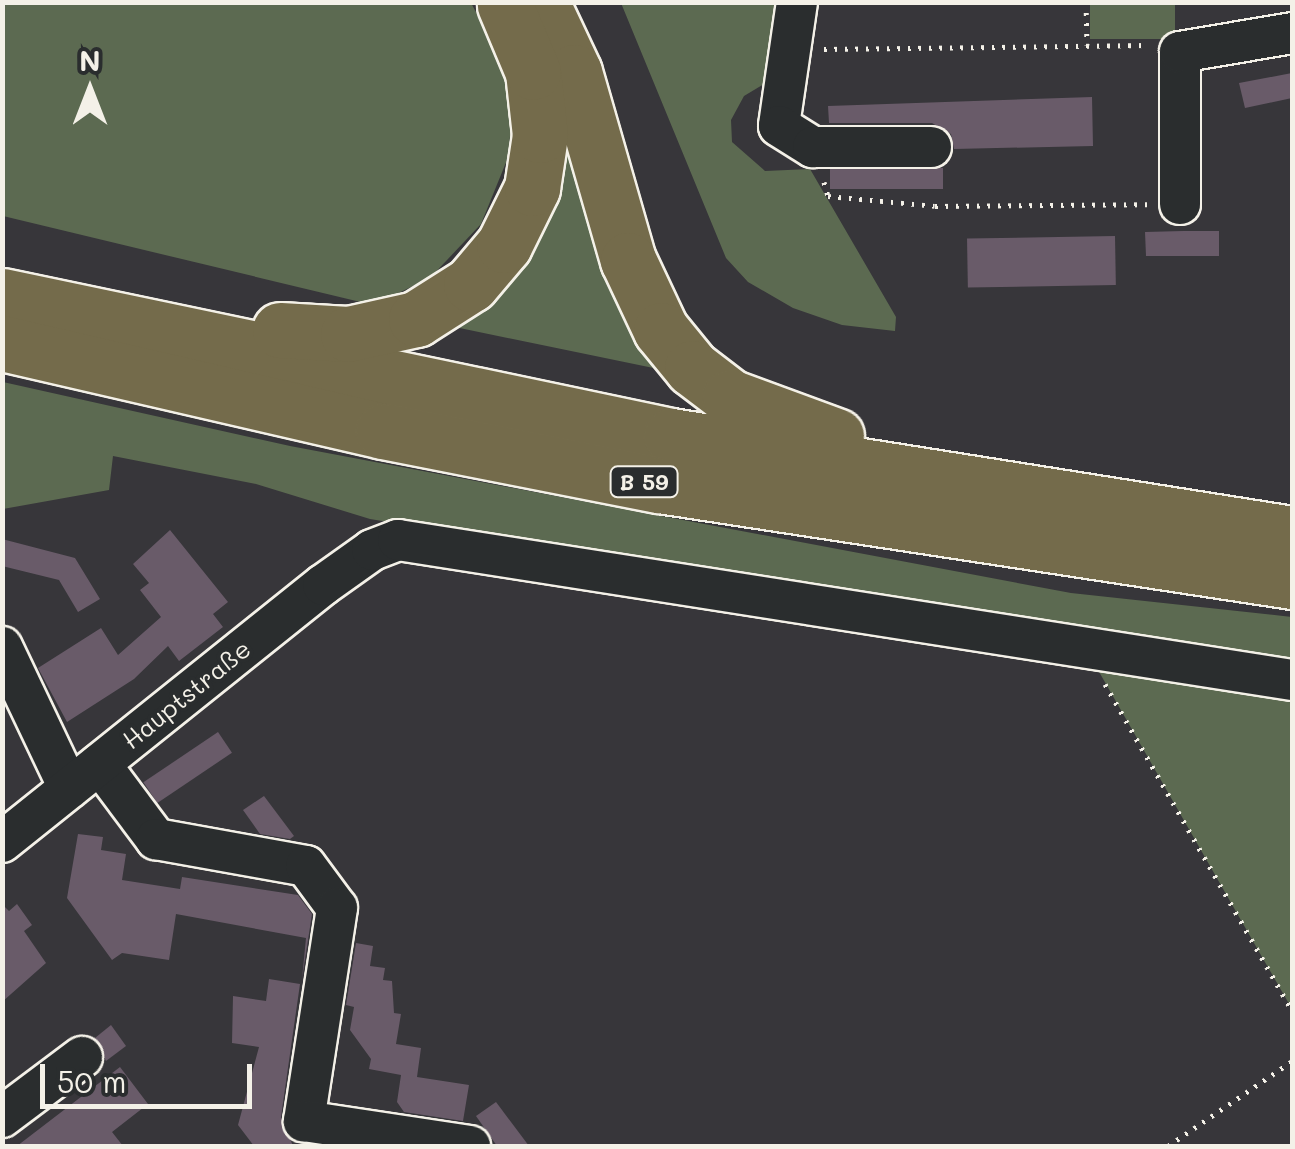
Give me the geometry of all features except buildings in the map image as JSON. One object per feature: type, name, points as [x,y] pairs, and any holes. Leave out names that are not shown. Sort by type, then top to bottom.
[{"type":"highway","points":[[2,273],[304,334],[376,331],[428,314],[491,263],[532,188],[540,135],[536,82],[503,2]]},
{"type":"highway","points":[[542,2],[574,72],[637,286],[692,368],[730,397],[779,419],[842,438],[995,464],[1088,504]]},
{"type":"highway","name":"B 59","points":[[2,296],[574,418],[1292,534]]},
{"type":"highway","name":"B 59","points":[[2,344],[366,428],[659,485],[1292,581]]},
{"type":"street","points":[[796,2],[792,49],[796,137],[931,147]]},
{"type":"street","points":[[1180,204],[1180,52],[1292,32]]},
{"type":"street","name":"Hauptstraße","points":[[2,842],[372,550],[418,540],[1087,651]]},
{"type":"street","points":[[2,647],[85,776],[156,839],[306,866],[337,908],[304,1121],[470,1146]]},
{"type":"street","points":[[1087,651],[1292,680]]},
{"type":"street","points":[[2,1117],[82,1057]]},
{"type":"path","points":[[1086,2],[1087,45]]},
{"type":"path","points":[[792,49],[1144,44],[1180,52]]},
{"type":"path","points":[[796,137],[828,196],[936,206],[1180,204]]},
{"type":"path","points":[[1087,651],[1292,1011]]},
{"type":"path","points":[[1168,1146],[1292,1061]]},
{"type":"green space","points":[[3,3],[471,3],[513,79],[509,155],[481,224],[430,278],[373,305],[3,216]]},
{"type":"green space","points":[[621,3],[779,3],[769,81],[744,96],[731,120],[732,142],[765,171],[810,169],[896,317],[895,331],[842,325],[793,308],[748,282],[726,258]]},
{"type":"green space","points":[[1090,3],[1175,3],[1175,39],[1090,39]]},
{"type":"green space","points":[[570,125],[668,371],[450,326],[483,310],[539,243]]},
{"type":"green space","points":[[3,382],[290,446],[1071,593],[1292,617],[1292,671],[370,519],[256,484],[113,456],[109,490],[3,509]]},
{"type":"green space","points":[[1094,663],[1292,688],[1292,1009],[1258,950]]}]
